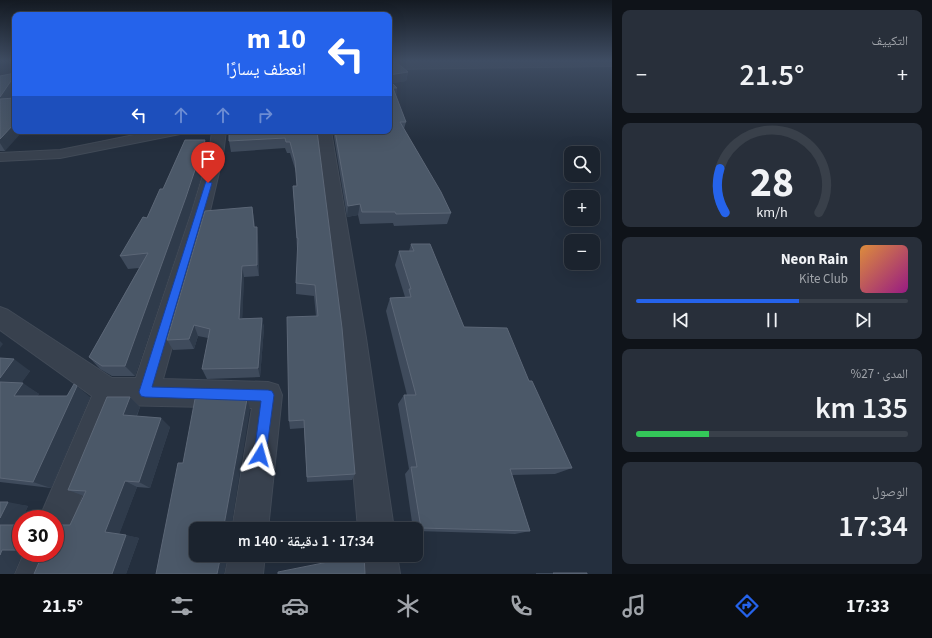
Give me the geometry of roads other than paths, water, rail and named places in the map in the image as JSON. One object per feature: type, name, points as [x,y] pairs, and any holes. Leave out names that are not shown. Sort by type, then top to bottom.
[{"type":"street","points":[[103,146],[110,134]]},
{"type":"street","points":[[0,157],[60,154],[161,134]]},
{"type":"street","points":[[145,392],[201,210],[216,155],[219,134]]},
{"type":"street","points":[[324,134],[354,338],[375,522]]},
{"type":"street","points":[[0,317],[108,391],[268,395],[251,522]]},
{"type":"street","points":[[60,510],[108,391]]},
{"type":"street","points":[[34,574],[39,562]]},
{"type":"street","points":[[244,574],[246,562]]},
{"type":"street","points":[[380,562],[381,574]]}]
